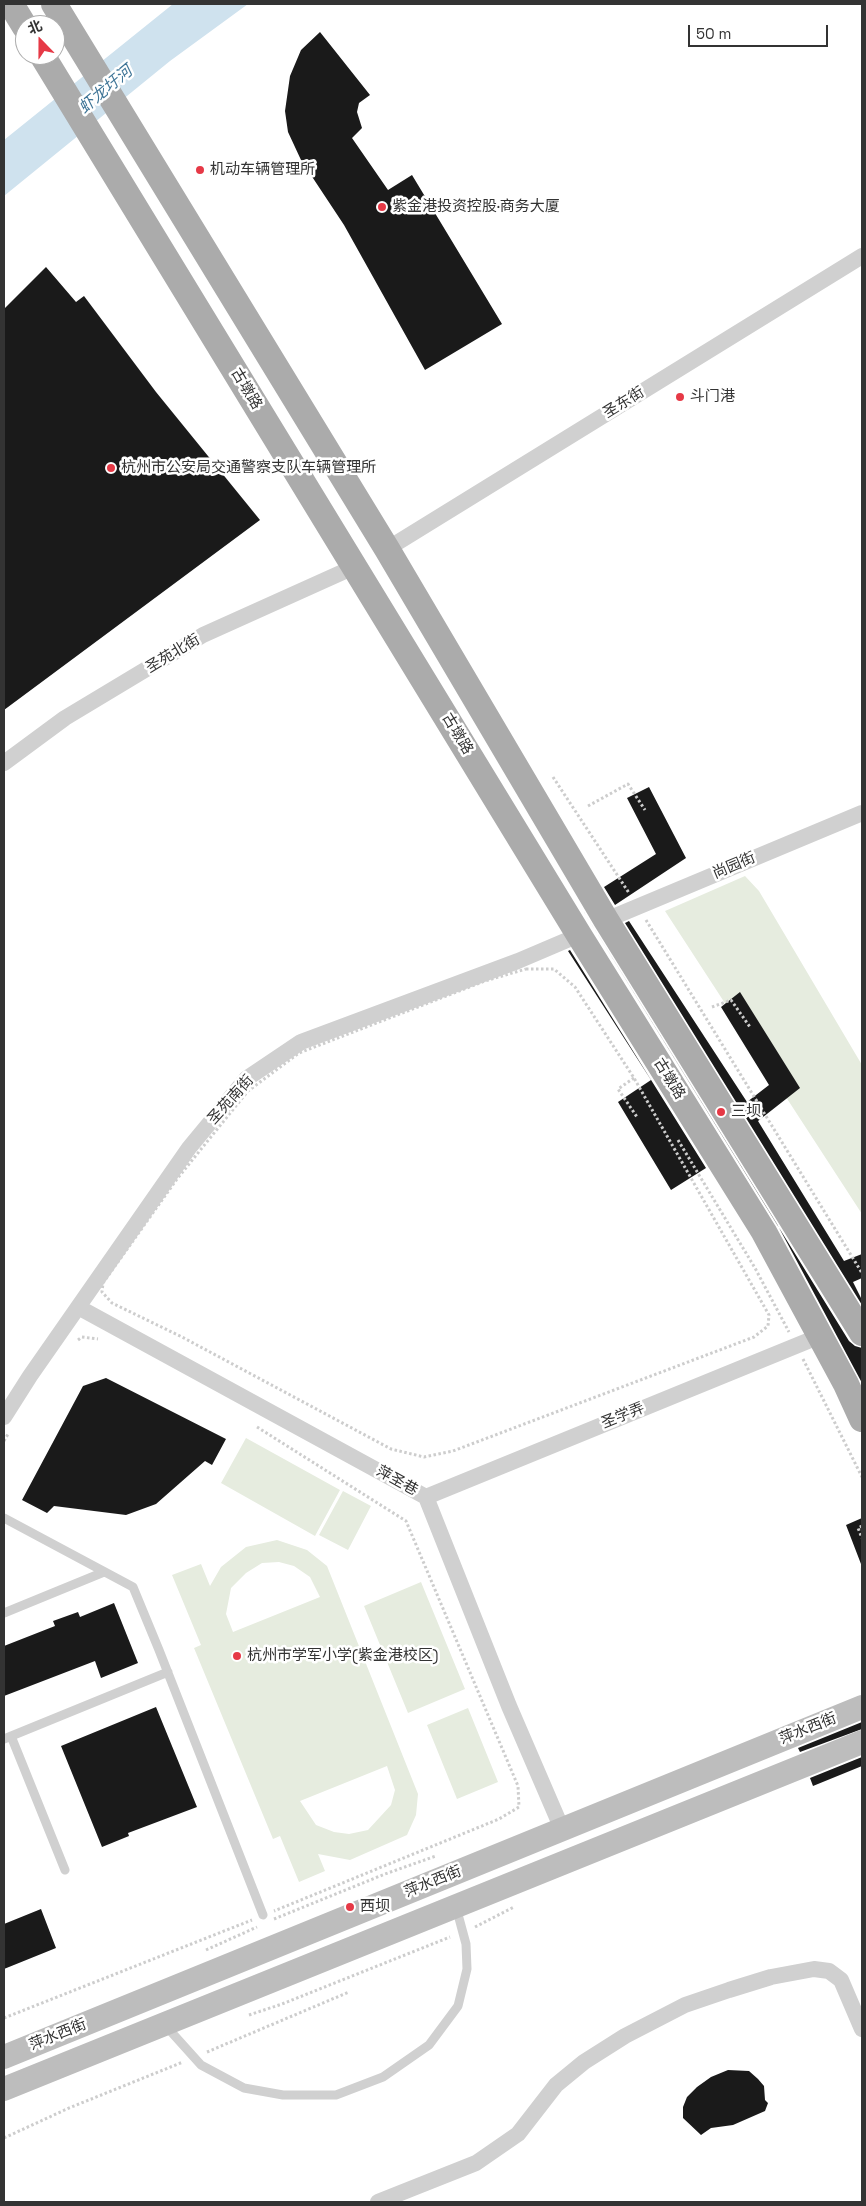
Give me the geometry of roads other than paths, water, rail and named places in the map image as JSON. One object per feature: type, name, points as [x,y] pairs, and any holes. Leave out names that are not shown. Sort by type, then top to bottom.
[{"type":"main road","points":[[11,4],[18,15]]},
{"type":"main road","name":"古墩路","points":[[54,4],[387,549],[606,920],[856,1318]]},
{"type":"main road","name":"古墩路","points":[[49,65],[579,935],[764,1232],[862,1419]]},
{"type":"main road","name":"萍水西街","points":[[4,2057],[862,1707]]},
{"type":"main road","name":"萍水西街","points":[[4,2089],[163,2023],[862,1742]]},
{"type":"street","name":"圣东街","points":[[387,549],[862,256]]},
{"type":"street","name":"圣苑北街","points":[[4,763],[65,718],[203,635],[354,567]]},
{"type":"street","name":"尚园街","points":[[606,920],[862,813]]},
{"type":"street","name":"圣苑南街","points":[[6,1425],[78,1307],[189,1148],[246,1079],[301,1042],[518,961],[579,935]]},
{"type":"street","name":"萍圣巷","points":[[78,1307],[426,1497],[509,1706],[562,1829]]},
{"type":"street","name":"圣学弄","points":[[426,1497],[820,1336]]},
{"type":"street","points":[[378,2202],[476,2163],[518,2134],[556,2085],[584,2062],[625,2036],[676,2010],[711,1996],[771,1978],[814,1969],[829,1971],[841,1980],[862,2029]]},
{"type":"lane","points":[[4,1518],[133,1587],[263,1915]]},
{"type":"lane","points":[[4,1613],[104,1572]]},
{"type":"lane","points":[[65,1870],[7,1738],[168,1672]]},
{"type":"lane","points":[[163,2023],[201,2065],[244,2088],[282,2095],[336,2095],[383,2077],[429,2045],[458,2006],[467,1969],[466,1944],[455,1906]]},
{"type":"water","name":"虾龙圩河","points":[[173,4],[248,4],[170,61],[4,196],[4,140]]},
{"type":"place","name":"机动车辆管理所","points":[[200,170]]},
{"type":"place","name":"紫金港投资控股·商务大厦","points":[[382,207]]},
{"type":"place","name":"斗门港","points":[[680,397]]},
{"type":"place","name":"杭州市公安局交通警察支队车辆管理所","points":[[111,468]]},
{"type":"place","name":"三坝","points":[[721,1112]]},
{"type":"place","name":"杭州市学军小学(紫金港校区)","points":[[237,1656]]},
{"type":"place","name":"西坝","points":[[350,1907]]}]
